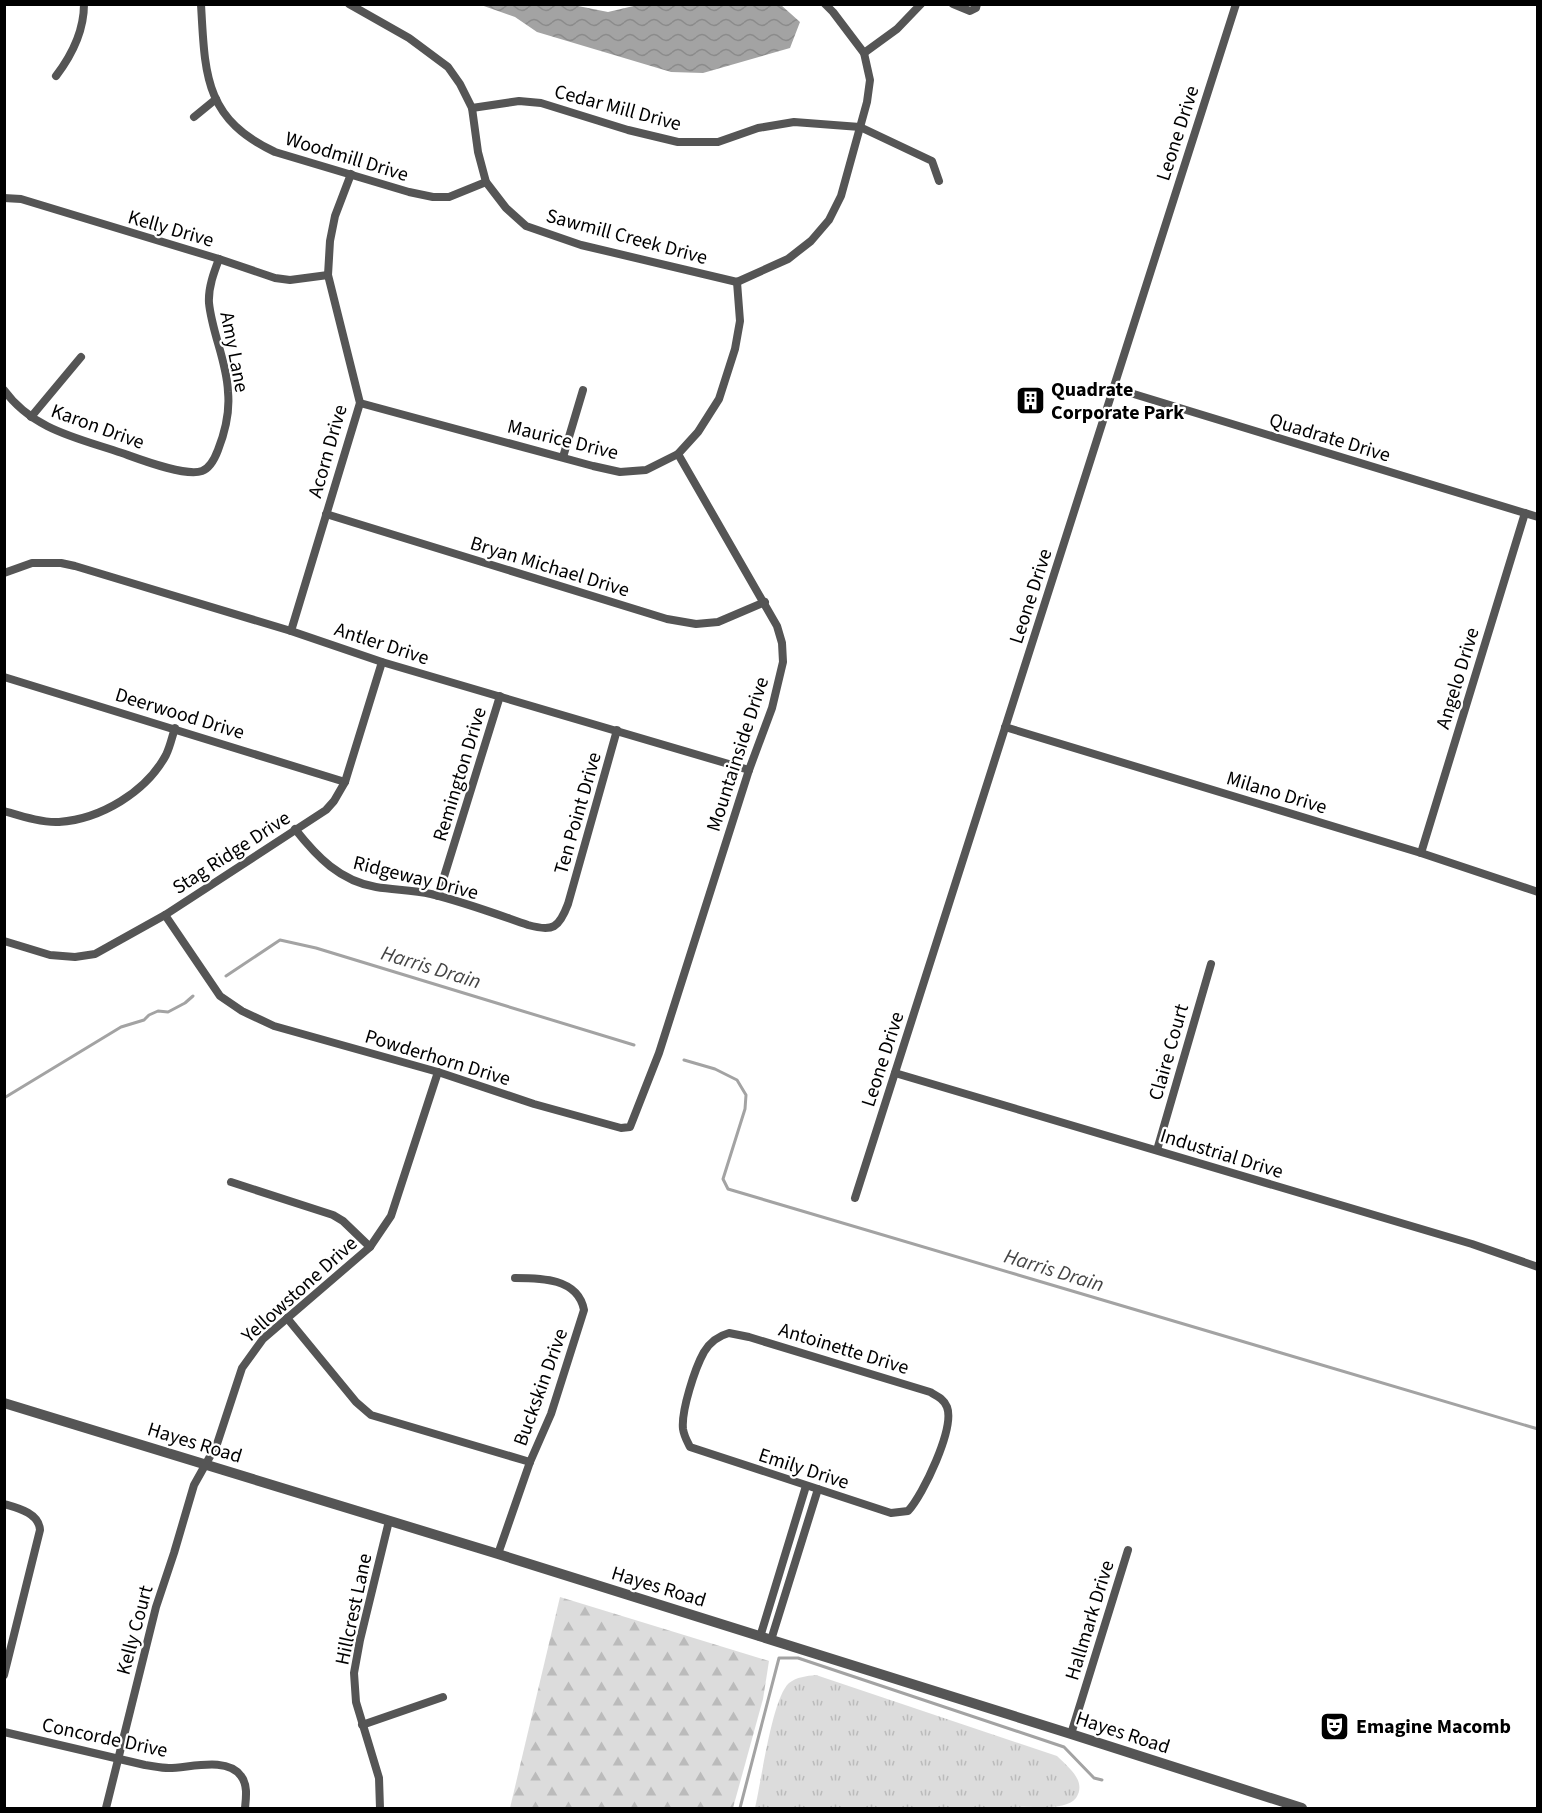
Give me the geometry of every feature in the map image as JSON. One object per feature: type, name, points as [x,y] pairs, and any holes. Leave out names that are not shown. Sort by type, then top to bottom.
[{"type":"street","points":[[56,76],[68,59],[82,27],[84,4]]},
{"type":"street","name":"Woodmill Drive","points":[[201,4],[204,63],[208,82],[225,116],[255,142],[275,152],[433,197],[449,197],[486,182]]},
{"type":"street","name":"Sawmill Creek Drive","points":[[349,4],[409,38],[439,60],[460,84],[472,108],[478,152],[486,182],[497,199],[526,226],[581,245],[737,282]]},
{"type":"street","points":[[737,282],[788,259],[812,241],[829,220],[841,196],[870,80],[864,53],[825,4]]},
{"type":"street","points":[[864,53],[897,29],[921,4]]},
{"type":"street","points":[[953,4],[970,11],[976,9],[976,4]]},
{"type":"street","name":"Leone Drive","points":[[855,1198],[1236,4]]},
{"type":"street","points":[[194,117],[216,99]]},
{"type":"street","name":"Cedar Mill Drive","points":[[472,108],[519,101],[542,103],[628,130],[678,142],[718,142],[759,128],[794,122],[860,127]]},
{"type":"street","points":[[860,127],[932,161],[939,182]]},
{"type":"street","name":"Acorn Drive","points":[[291,631],[360,403],[328,275],[331,233],[351,174]]},
{"type":"street","name":"Kelly Drive","points":[[4,198],[21,199],[275,278],[290,280],[328,275]]},
{"type":"street","name":"Amy Lane","points":[[193,472],[202,471],[209,466],[216,455],[224,434],[228,410],[228,391],[209,302],[211,285],[219,259]]},
{"type":"street","name":"Maurice Drive","points":[[360,403],[620,472],[646,470],[678,454],[698,432],[719,399],[735,349],[740,321],[737,282]]},
{"type":"street","points":[[31,417],[81,357]]},
{"type":"street","name":"Quadrate Drive","points":[[1114,388],[1538,517]]},
{"type":"street","name":"Karon Drive","points":[[4,390],[12,400],[45,427],[159,466],[193,472]]},
{"type":"street","points":[[563,458],[583,390]]},
{"type":"street","name":"Mountainside Drive","points":[[672,1012],[772,708],[783,662],[782,643],[777,626],[765,602],[678,454]]},
{"type":"street","name":"Angelo Drive","points":[[1421,853],[1525,513]]},
{"type":"street","name":"Bryan Michael Drive","points":[[326,514],[667,620],[696,624],[718,622],[765,602]]},
{"type":"street","name":"Antler Drive","points":[[4,573],[32,563],[61,563],[291,631],[382,662],[750,771]]},
{"type":"street","name":"Stag Ridge Drive","points":[[4,941],[50,955],[75,957],[94,954],[165,915],[326,810],[345,782],[382,662]]},
{"type":"street","name":"Deerwood Drive","points":[[4,677],[345,782]]},
{"type":"street","name":"Remington Drive","points":[[438,896],[500,696]]},
{"type":"street","name":"Milano Drive","points":[[1005,727],[1421,853],[1538,892]]},
{"type":"street","points":[[4,811],[24,817],[58,822],[92,816],[141,787],[167,753],[175,728]]},
{"type":"street","name":"Ten Point Drive","points":[[568,904],[617,730]]},
{"type":"street","name":"Ridgeway Drive","points":[[295,829],[319,857],[353,881],[438,896],[543,929],[552,928],[562,921],[568,904]]},
{"type":"street","name":"Powderhorn Drive","points":[[165,915],[220,996],[242,1011],[274,1026],[438,1072],[534,1104],[621,1128],[630,1127],[659,1053],[672,1012]]},
{"type":"street","name":"Claire Court","points":[[1157,1150],[1211,964]]},
{"type":"street","name":"Yellowstone Drive","points":[[206,1464],[217,1444],[245,1363],[264,1339],[370,1247],[391,1216],[438,1072]]},
{"type":"street","name":"Industrial Drive","points":[[895,1073],[1472,1244],[1538,1266]]},
{"type":"street","points":[[231,1182],[333,1215],[344,1221],[370,1247]]},
{"type":"street","name":"Buckskin Drive","points":[[498,1554],[530,1462],[551,1414],[584,1310],[577,1293],[560,1283],[540,1278],[515,1278]]},
{"type":"street","points":[[287,1318],[356,1402],[371,1415],[530,1462]]},
{"type":"street","name":"Antoinette Drive","points":[[707,1453],[690,1447],[682,1428],[684,1412],[704,1353],[720,1335],[729,1333],[749,1337],[930,1392],[944,1401],[949,1417],[948,1428],[924,1489],[916,1502],[908,1511],[891,1513]]},
{"type":"street","name":"Hayes Road","points":[[4,1403],[498,1554],[1302,1809]]},
{"type":"street","name":"Emily Drive","points":[[707,1453],[891,1513]]},
{"type":"street","name":"Kelly Court","points":[[106,1809],[156,1607],[194,1485],[206,1464]]},
{"type":"street","points":[[760,1637],[806,1486]]},
{"type":"street","points":[[771,1640],[818,1490]]},
{"type":"street","points":[[4,1504],[28,1512],[40,1525],[39,1537],[8,1642],[4,1675]]},
{"type":"street","name":"Hillcrest Lane","points":[[380,1809],[379,1778],[362,1725],[355,1692],[355,1663],[390,1521]]},
{"type":"street","name":"Hallmark Drive","points":[[1071,1734],[1128,1550]]},
{"type":"street","points":[[785,1553],[797,1557]]},
{"type":"street","points":[[362,1725],[443,1697]]},
{"type":"street","name":"Concorde Drive","points":[[4,1732],[117,1760],[157,1767],[220,1765],[235,1770],[243,1779],[246,1788],[245,1809]]},
{"type":"green space","points":[[560,1597],[769,1661],[763,1699],[733,1808],[510,1808]]},
{"type":"green space","points":[[816,1675],[1057,1756],[1075,1775],[1079,1792],[1070,1803],[1055,1807],[755,1808],[777,1705],[789,1683],[805,1676]]},
{"type":"water","points":[[642,4],[781,5],[800,22],[790,48],[703,73],[671,72],[537,32],[515,17],[481,5],[573,5],[608,12]]},
{"type":"waterway","name":"Harris Drain","points":[[226,976],[280,940],[316,948],[634,1045]]},
{"type":"waterway","name":"Harris Drain","points":[[4,1098],[121,1027],[144,1020],[158,1011],[168,1012],[193,996]]},
{"type":"waterway","name":"Harris Drain","points":[[684,1060],[715,1069],[737,1080],[746,1095],[745,1109],[723,1179],[728,1189],[1538,1429]]},
{"type":"waterway","points":[[740,1808],[779,1658],[798,1658],[1064,1747],[1094,1778],[1102,1780]]},
{"type":"place","name":"Quadrate Corporate Park","points":[[1030,401]]},
{"type":"place","name":"Emagine Macomb","points":[[1335,1726]]}]
